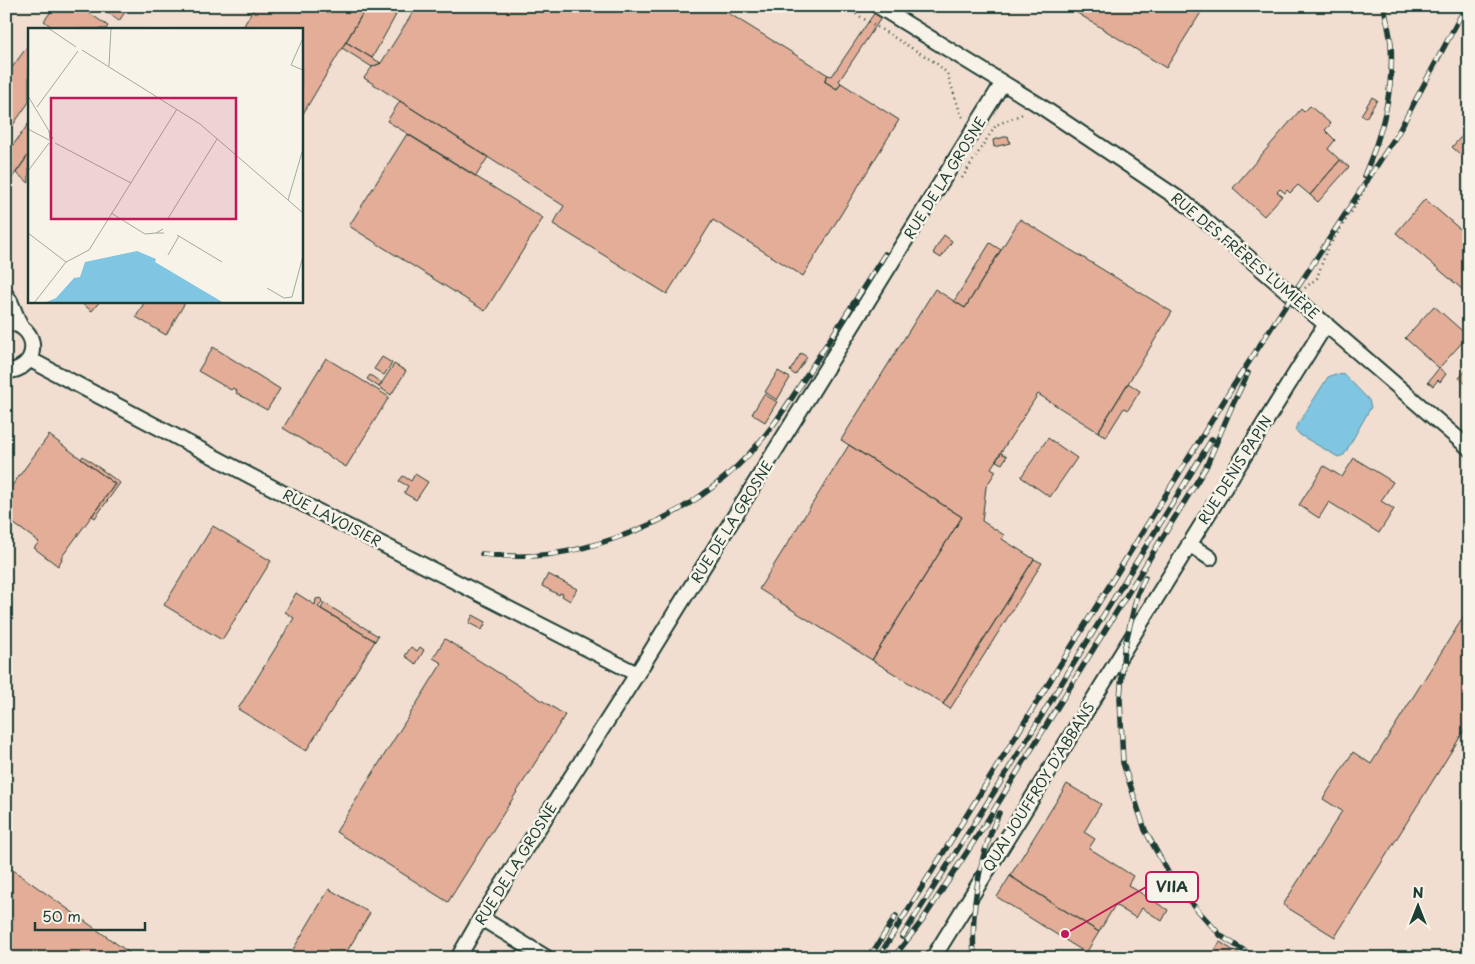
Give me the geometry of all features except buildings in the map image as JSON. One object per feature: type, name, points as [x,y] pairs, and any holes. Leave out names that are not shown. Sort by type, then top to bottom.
[{"type":"street","name":"RUE DES FRÈRES LUMIÈRE","points":[[878,6],[1039,105],[1184,203],[1469,448]]},
{"type":"street","name":"RUE DE LA GROSNE","points":[[458,958],[481,918],[637,674],[976,129],[1002,84]]},
{"type":"street","points":[[6,295],[13,324],[26,330],[32,344],[29,359],[24,365],[17,369],[6,370]]},
{"type":"street","name":"RUE DENIS PAPIN","points":[[1144,616],[1326,324]]},
{"type":"street","name":"RUE LAVOISIER","points":[[29,359],[311,508],[637,674]]},
{"type":"street","points":[[1189,544],[1210,558]]},
{"type":"street","name":"QUAI JOUFFROY D'ABBANS","points":[[932,958],[1144,616]]},
{"type":"street","points":[[481,918],[547,958]]},
{"type":"path","points":[[843,6],[936,63],[947,73],[961,115],[976,129]]},
{"type":"path","points":[[1294,298],[1317,278],[1327,249],[1359,199],[1436,62],[1465,6]]},
{"type":"shaded area","points":[[6,6],[1469,6],[1469,958],[6,958]]},
{"type":"water","points":[[1335,374],[1345,375],[1369,400],[1371,407],[1344,455],[1338,457],[1300,435],[1295,429],[1328,377]]},
{"type":"railway","points":[[1364,176],[1381,128],[1391,79],[1391,44],[1384,6]]},
{"type":"railway","points":[[878,958],[1232,388],[1398,133],[1466,6]]},
{"type":"railway","points":[[482,554],[534,556],[566,552],[599,544],[631,533],[659,520],[712,488],[751,453],[774,424],[885,254]]},
{"type":"railway","points":[[893,958],[922,921],[984,826],[1206,467],[1248,373]]},
{"type":"railway","points":[[902,937],[1010,767],[1212,439]]},
{"type":"railway","points":[[1145,577],[1137,595],[1124,650],[1120,698],[1123,763],[1145,830],[1175,885],[1221,936],[1256,958]]},
{"type":"railway","points":[[974,958],[973,939],[977,884],[986,848],[999,813]]},
{"type":"railway","points":[[869,958],[896,916]]},
{"type":"place","name":"VIIA","points":[[1065,934]]}]
